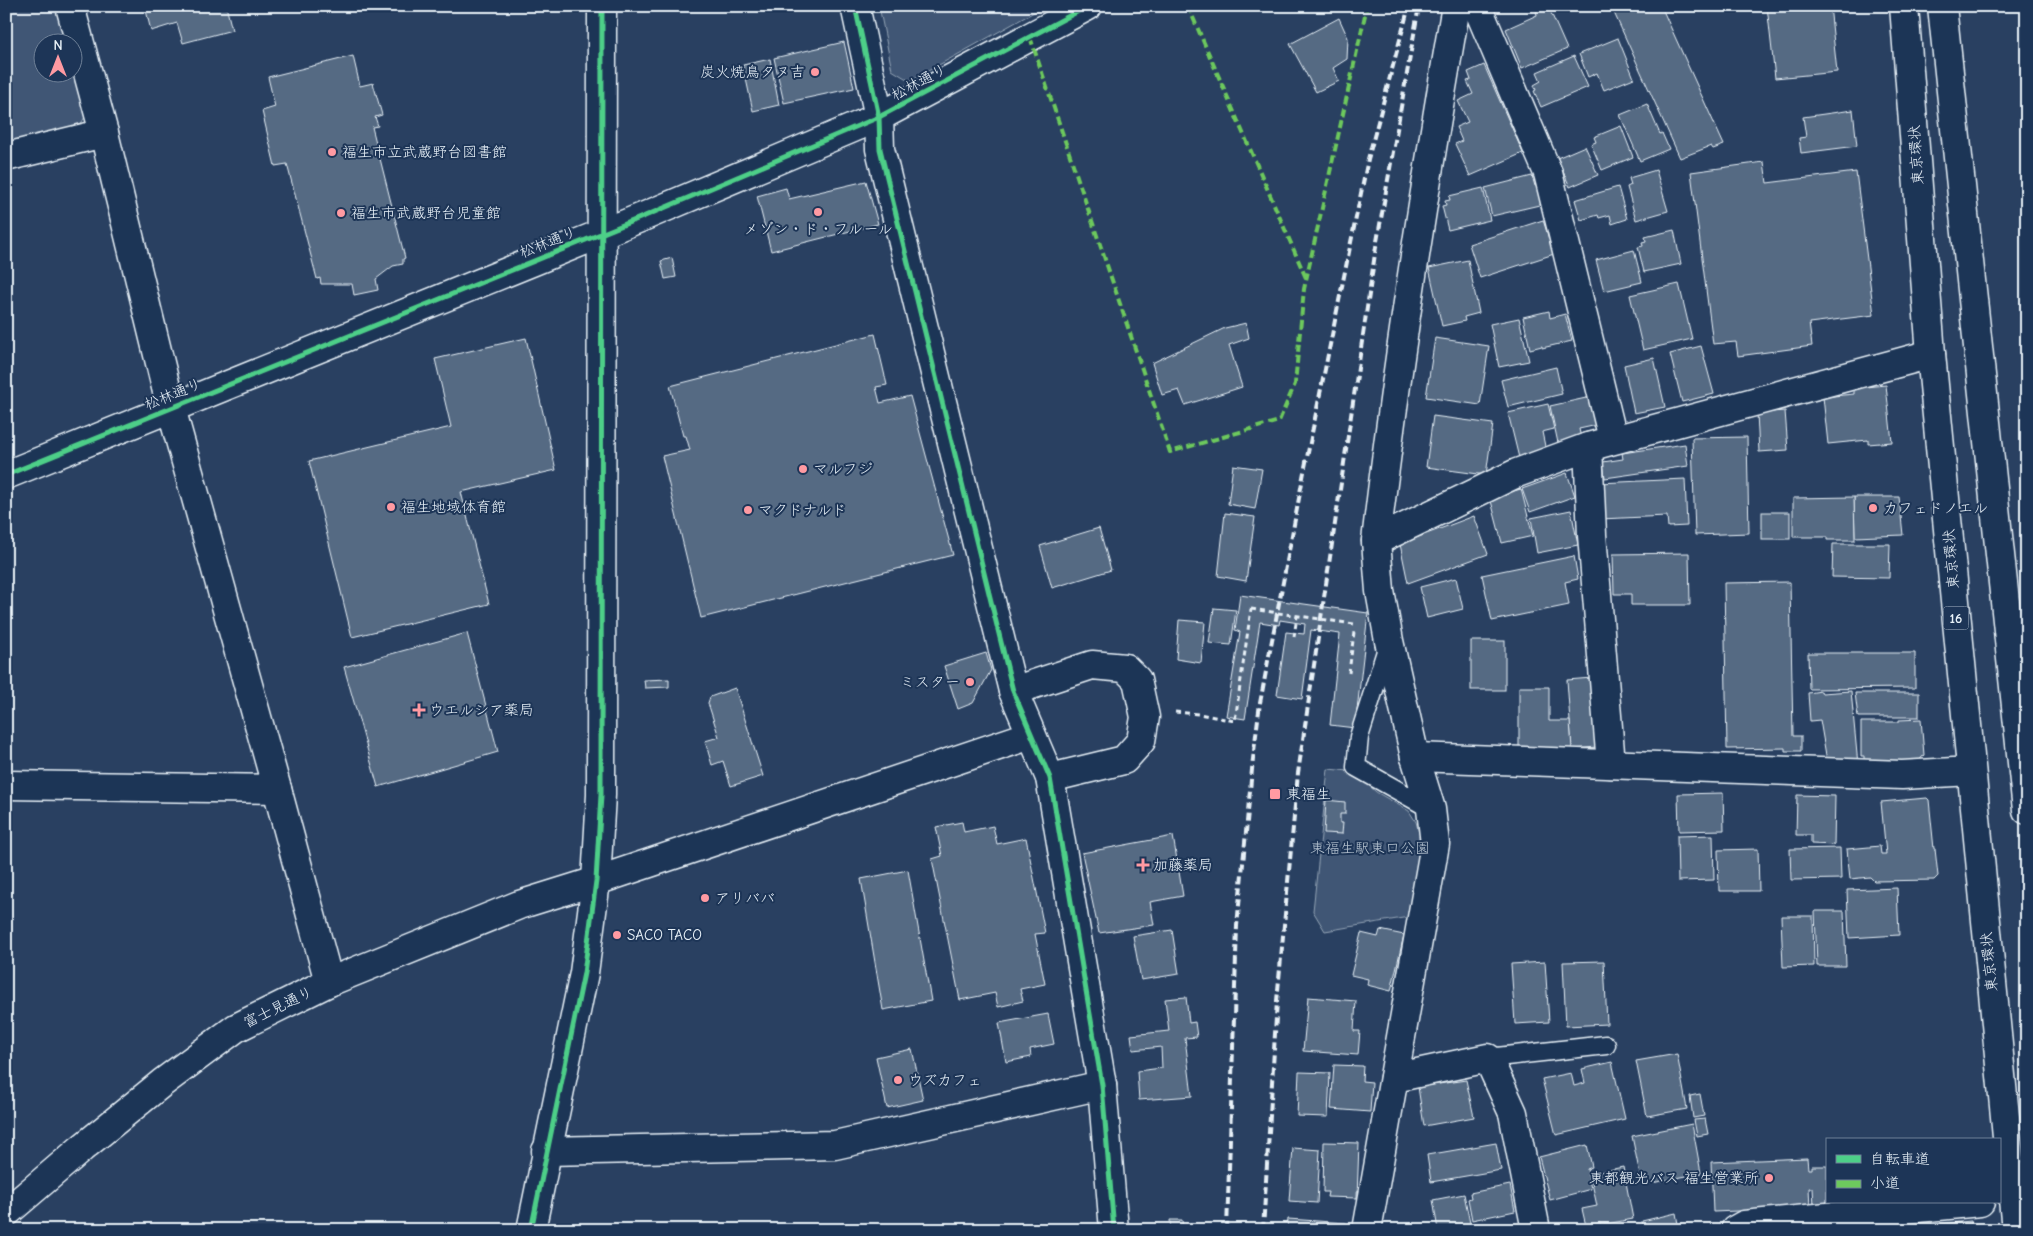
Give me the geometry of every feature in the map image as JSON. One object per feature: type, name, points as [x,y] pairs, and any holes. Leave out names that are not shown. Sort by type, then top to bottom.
[{"type":"main road","points":[[70,6],[104,133],[171,408],[329,982]]},
{"type":"main road","points":[[531,1230],[584,973],[596,882],[601,785],[602,6]]},
{"type":"main road","points":[[856,6],[879,117],[880,149],[1013,691],[1050,778],[1102,1085],[1114,1230]]},
{"type":"main road","name":"松林通り","points":[[6,475],[603,233],[879,117],[1088,6]]},
{"type":"main road","points":[[1367,1230],[1435,844],[1431,808],[1415,757],[1389,641],[1380,592],[1376,541],[1392,408],[1422,202],[1456,6]]},
{"type":"main road","points":[[1477,6],[1548,173],[1613,439]]},
{"type":"main road","name":"東京環状","points":[[1904,6],[1931,354],[1970,771],[2006,1200],[2016,1230]]},
{"type":"main road","points":[[1942,6],[2027,810]]},
{"type":"main road","points":[[6,157],[104,133]]},
{"type":"main road","points":[[1376,541],[1517,473],[1588,447],[1931,354]]},
{"type":"main road","points":[[1588,447],[1592,535],[1610,764]]},
{"type":"main road","points":[[1013,691],[1092,665],[1125,668],[1137,680],[1145,717],[1141,741],[1124,760],[1050,778]]},
{"type":"main road","name":"富士見通り","points":[[6,1213],[162,1083],[236,1028],[329,982],[519,905],[596,882],[1031,735]]},
{"type":"main road","points":[[1415,757],[1902,775],[1970,771]]},
{"type":"main road","points":[[6,785],[277,789]]},
{"type":"main road","points":[[1394,1078],[1488,1058],[1513,1114],[1536,1230]]},
{"type":"main road","points":[[546,1151],[835,1145],[1102,1085]]},
{"type":"main road","points":[[1735,1230],[1744,1226],[1960,1204]]},
{"type":"lane","points":[[1389,641],[1359,737],[1356,767],[1431,808]]},
{"type":"lane","points":[[1488,1058],[1606,1044]]},
{"type":"path","points":[[1170,712],[1199,714],[1235,721],[1251,609],[1354,624]]},
{"type":"path","points":[[1294,637],[1297,616]]},
{"type":"green space","points":[[6,6],[55,6],[62,32],[32,32],[32,82],[77,82],[86,115],[78,129],[6,146]]},
{"type":"green space","points":[[879,6],[1045,6],[910,81],[892,70]]},
{"type":"green space","name":"東福生駅東口公園","points":[[1328,769],[1359,772],[1365,782],[1376,792],[1409,811],[1416,822],[1422,844],[1409,917],[1325,931],[1313,911]]},
{"type":"building","points":[[145,6],[226,6],[232,30],[183,43],[177,23],[151,31]]},
{"type":"building","points":[[1548,6],[1567,49],[1522,68],[1506,29],[1537,15],[1536,11]]},
{"type":"building","points":[[1611,6],[1661,6],[1724,145],[1713,149],[1711,146],[1680,158]]},
{"type":"building","points":[[1767,6],[1830,6],[1837,72],[1775,78]]},
{"type":"building","points":[[1339,18],[1348,38],[1347,59],[1333,68],[1339,81],[1316,92],[1290,44]]},
{"type":"building","points":[[1618,38],[1634,78],[1604,90],[1597,73],[1588,77],[1579,54]]},
{"type":"building","points":[[844,42],[854,88],[784,103],[774,58]]},
{"type":"building","points":[[353,56],[360,86],[373,83],[382,115],[375,117],[378,126],[372,127],[405,258],[403,259],[403,264],[393,266],[376,279],[378,290],[354,295],[352,284],[321,284],[320,278],[317,279],[287,164],[275,166],[262,111],[275,107],[268,77]]},
{"type":"building","points":[[1574,56],[1588,87],[1541,107],[1534,91],[1536,90],[1534,85],[1541,81],[1537,72]]},
{"type":"building","points":[[770,59],[779,105],[753,111],[743,65]]},
{"type":"building","points":[[1484,65],[1523,153],[1470,176],[1455,144],[1462,141],[1456,127],[1468,122],[1458,101],[1473,94],[1467,81],[1471,80],[1468,72]]},
{"type":"building","points":[[1647,104],[1669,149],[1640,161],[1620,115]]},
{"type":"building","points":[[1853,110],[1857,146],[1801,153],[1799,138],[1806,137],[1803,117]]},
{"type":"building","points":[[1621,126],[1633,157],[1602,170],[1591,144],[1596,142],[1594,137]]},
{"type":"building","points":[[1585,146],[1598,175],[1570,187],[1557,158]]},
{"type":"building","points":[[1764,162],[1767,183],[1856,172],[1874,315],[1809,323],[1812,346],[1738,356],[1736,342],[1713,344],[1691,172]]},
{"type":"building","points":[[1656,170],[1668,211],[1636,220],[1627,187],[1631,185],[1629,178]]},
{"type":"building","points":[[1532,176],[1535,186],[1543,184],[1548,203],[1492,216],[1485,188]]},
{"type":"building","name":"メゾン・ド・フルール","points":[[866,181],[878,224],[771,251],[757,196],[786,188],[789,199]]},
{"type":"building","points":[[1618,187],[1627,219],[1612,224],[1610,215],[1599,218],[1598,215],[1581,220],[1575,200]]},
{"type":"building","points":[[1483,188],[1490,220],[1448,230],[1442,206],[1446,205],[1445,201],[1450,200],[1449,196]]},
{"type":"building","points":[[1543,220],[1554,254],[1480,278],[1469,244]]},
{"type":"building","points":[[1674,230],[1681,264],[1644,272],[1638,247],[1643,246],[1642,242],[1646,241],[1645,237]]},
{"type":"building","points":[[1634,250],[1642,282],[1604,291],[1596,260]]},
{"type":"building","points":[[672,258],[676,277],[665,279],[661,261]]},
{"type":"building","points":[[1468,260],[1479,313],[1464,317],[1465,321],[1442,326],[1429,268]]},
{"type":"building","points":[[1679,284],[1692,339],[1643,350],[1630,295]]},
{"type":"building","points":[[1549,311],[1550,318],[1565,314],[1572,341],[1530,349],[1523,317]]},
{"type":"building","points":[[1519,318],[1529,361],[1499,367],[1490,324]]},
{"type":"building","points":[[1246,323],[1249,338],[1229,345],[1242,387],[1185,405],[1179,390],[1162,395],[1152,363],[1225,328]]},
{"type":"building","points":[[875,334],[887,385],[876,387],[880,403],[910,396],[953,555],[701,618],[662,456],[690,450],[686,436],[683,436],[670,386]]},
{"type":"building","points":[[526,338],[556,470],[461,492],[489,604],[352,637],[309,461],[451,427],[435,359]]},
{"type":"building","points":[[1435,338],[1489,346],[1480,405],[1426,397]]},
{"type":"building","points":[[1701,346],[1714,394],[1682,402],[1670,354]]},
{"type":"building","points":[[1654,358],[1665,407],[1634,413],[1624,365]]},
{"type":"building","points":[[1556,367],[1562,394],[1508,407],[1501,380]]},
{"type":"building","points":[[1886,385],[1892,442],[1868,444],[1868,440],[1828,444],[1823,397],[1854,394],[1854,388]]},
{"type":"building","points":[[1595,396],[1602,424],[1579,429],[1581,438],[1558,443],[1550,406]]},
{"type":"building","points":[[1548,404],[1554,429],[1542,432],[1546,451],[1519,458],[1508,413]]},
{"type":"building","points":[[1785,411],[1788,450],[1759,452],[1757,413]]},
{"type":"building","points":[[1433,416],[1493,424],[1486,475],[1426,467]]},
{"type":"building","points":[[1747,437],[1749,533],[1695,535],[1692,438]]},
{"type":"building","points":[[1685,444],[1688,466],[1605,478],[1603,462],[1623,459],[1622,453]]},
{"type":"building","points":[[1233,465],[1262,469],[1255,509],[1228,504]]},
{"type":"building","points":[[1567,473],[1575,496],[1530,512],[1522,489]]},
{"type":"building","points":[[1685,479],[1687,526],[1668,527],[1667,516],[1600,519],[1599,483]]},
{"type":"building","points":[[1521,489],[1533,536],[1502,543],[1490,497]]},
{"type":"building","points":[[1854,497],[1899,497],[1903,535],[1855,537]]},
{"type":"building","points":[[1854,497],[1855,540],[1827,540],[1827,537],[1793,537],[1793,498]]},
{"type":"building","points":[[1571,510],[1578,545],[1537,553],[1531,518]]},
{"type":"building","points":[[1762,512],[1790,512],[1790,539],[1762,539]]},
{"type":"building","points":[[1225,513],[1255,517],[1246,581],[1218,576]]},
{"type":"building","points":[[1474,516],[1488,554],[1408,583],[1400,544]]},
{"type":"building","points":[[1099,528],[1111,570],[1052,588],[1040,546]]},
{"type":"building","points":[[1833,544],[1890,544],[1889,578],[1832,577]]},
{"type":"building","points":[[1689,553],[1690,605],[1631,605],[1631,594],[1614,594],[1613,554]]},
{"type":"building","points":[[1574,556],[1578,579],[1565,582],[1569,605],[1492,621],[1482,575]]},
{"type":"building","points":[[1456,578],[1463,609],[1427,618],[1420,587]]},
{"type":"building","points":[[1790,582],[1793,736],[1801,736],[1801,751],[1785,751],[1785,748],[1727,749],[1724,583]]},
{"type":"building","points":[[1240,595],[1368,613],[1355,728],[1330,725],[1340,634],[1311,630],[1302,699],[1277,695],[1286,632],[1304,634],[1305,624],[1280,620],[1279,625],[1260,622],[1245,719],[1226,716],[1240,632],[1235,630]]},
{"type":"building","points":[[1214,608],[1236,610],[1231,645],[1209,643]]},
{"type":"building","points":[[1179,620],[1205,622],[1201,663],[1176,659]]},
{"type":"building","points":[[467,633],[498,752],[378,787],[344,667]]},
{"type":"building","points":[[1471,641],[1505,641],[1505,690],[1471,690]]},
{"type":"building","points":[[986,653],[991,670],[973,703],[958,709],[944,666]]},
{"type":"building","points":[[1808,653],[1915,653],[1915,688],[1809,689]]},
{"type":"building","points":[[1592,678],[1597,747],[1572,749],[1567,680]]},
{"type":"building","points":[[669,679],[669,687],[645,688],[644,680]]},
{"type":"building","points":[[1519,687],[1549,687],[1549,721],[1570,721],[1572,749],[1519,750]]},
{"type":"building","points":[[735,688],[763,776],[731,786],[723,761],[712,765],[705,741],[719,737],[708,703],[710,697]]},
{"type":"building","points":[[1821,691],[1822,693],[1851,691],[1858,765],[1828,767],[1820,720],[1810,721],[1808,693]]},
{"type":"building","points":[[1855,693],[1919,693],[1919,717],[1858,717]]},
{"type":"building","points":[[1921,719],[1924,755],[1916,764],[1864,765],[1864,756],[1861,756],[1861,722],[1899,722],[1899,720]]},
{"type":"building","points":[[1723,793],[1724,830],[1679,831],[1678,794]]},
{"type":"building","points":[[1797,795],[1835,796],[1834,845],[1811,844],[1811,835],[1796,835]]},
{"type":"building","points":[[1927,798],[1929,800],[1938,876],[1934,880],[1874,881],[1870,877],[1850,879],[1847,849],[1880,846],[1881,854],[1886,854],[1881,802]]},
{"type":"building","points":[[1326,800],[1345,802],[1345,814],[1340,814],[1340,823],[1343,823],[1342,834],[1324,833]]},
{"type":"building","points":[[962,822],[964,832],[993,826],[997,844],[1026,838],[1045,933],[1035,934],[1045,984],[1020,989],[1023,1001],[998,1007],[995,993],[960,1000],[932,859],[942,856],[936,827]]},
{"type":"building","points":[[1713,835],[1714,880],[1678,881],[1677,836]]},
{"type":"building","points":[[1173,836],[1183,896],[1150,902],[1154,925],[1099,933],[1082,853]]},
{"type":"building","points":[[1840,848],[1841,879],[1791,880],[1790,849]]},
{"type":"building","points":[[1758,849],[1759,891],[1719,891],[1718,850]]},
{"type":"building","points":[[908,870],[931,1001],[883,1010],[861,879]]},
{"type":"building","points":[[1897,888],[1899,935],[1849,938],[1847,890]]},
{"type":"building","points":[[1815,911],[1844,911],[1846,966],[1817,966]]},
{"type":"building","points":[[1781,916],[1813,916],[1814,966],[1783,967]]},
{"type":"building","points":[[1172,930],[1179,974],[1141,980],[1133,936]]},
{"type":"building","points":[[1380,930],[1404,935],[1391,991],[1367,985],[1368,979],[1351,975],[1361,933],[1378,937]]},
{"type":"building","points":[[1604,961],[1607,1024],[1566,1026],[1563,962]]},
{"type":"building","points":[[1545,962],[1549,1022],[1515,1024],[1511,964]]},
{"type":"building","points":[[1186,997],[1189,1023],[1195,1022],[1197,1037],[1185,1038],[1192,1096],[1139,1100],[1137,1071],[1162,1068],[1161,1047],[1133,1050],[1131,1035],[1169,1031],[1165,999]]},
{"type":"building","points":[[1308,997],[1356,1001],[1354,1031],[1360,1031],[1358,1055],[1303,1051]]},
{"type":"building","points":[[1048,1014],[1054,1044],[1030,1049],[1031,1057],[1006,1062],[999,1023]]},
{"type":"building","points":[[912,1049],[923,1100],[887,1108],[876,1057]]},
{"type":"building","points":[[1677,1054],[1687,1109],[1647,1116],[1636,1061]]},
{"type":"building","points":[[1612,1062],[1625,1119],[1556,1135],[1542,1079],[1571,1073],[1574,1086],[1585,1083],[1582,1069]]},
{"type":"building","points":[[1334,1065],[1363,1066],[1362,1081],[1372,1082],[1370,1112],[1331,1109]]},
{"type":"building","points":[[1299,1072],[1330,1073],[1328,1117],[1297,1116]]},
{"type":"building","points":[[1466,1080],[1474,1117],[1424,1126],[1418,1087]]},
{"type":"building","points":[[1700,1094],[1704,1116],[1693,1118],[1690,1096]]},
{"type":"building","points":[[1705,1119],[1708,1134],[1697,1136],[1694,1120]]},
{"type":"building","points":[[1692,1124],[1701,1173],[1642,1185],[1632,1136]]},
{"type":"building","points":[[1324,1142],[1359,1143],[1357,1198],[1327,1197],[1328,1192],[1323,1192]]},
{"type":"building","points":[[1496,1143],[1501,1170],[1431,1182],[1427,1155]]},
{"type":"building","points":[[1587,1145],[1592,1167],[1587,1169],[1591,1189],[1550,1200],[1539,1157]]},
{"type":"building","points":[[1293,1148],[1320,1150],[1317,1203],[1289,1201]]},
{"type":"building","name":"東都観光バス 福生営業所","points":[[1807,1158],[1808,1169],[1812,1169],[1812,1166],[1826,1166],[1826,1204],[1859,1204],[1814,1206],[1813,1188],[1809,1188],[1810,1208],[1713,1212],[1711,1162]]},
{"type":"building","points":[[1623,1167],[1633,1219],[1586,1226],[1582,1209],[1597,1206],[1590,1174]]},
{"type":"building","points":[[1510,1185],[1515,1211],[1472,1220],[1468,1199],[1471,1198],[1470,1193]]},
{"type":"building","points":[[1464,1194],[1471,1228],[1438,1230],[1433,1200]]},
{"type":"building","points":[[1676,1213],[1679,1230],[1638,1230],[1638,1227],[1643,1226],[1642,1221]]},
{"type":"building","points":[[1288,1219],[1346,1223],[1345,1230],[1287,1230]]},
{"type":"building","points":[[1170,1220],[1182,1220],[1183,1230],[1171,1230]]},
{"type":"building","points":[[1971,1221],[1972,1230],[1932,1230],[1940,1229],[1940,1224]]},
{"type":"building","points":[[1608,1225],[1609,1230],[1588,1230]]},
{"type":"railway","points":[[1227,1230],[1237,926],[1260,703],[1304,472],[1368,159],[1409,6]]},
{"type":"railway","points":[[1263,1230],[1277,1001],[1298,773],[1376,247],[1419,6]]},
{"type":"marked path","points":[[1188,6],[1306,278]]},
{"type":"marked path","points":[[1030,37],[1170,452],[1279,421],[1295,384],[1304,289],[1367,6]]},
{"type":"cycle path","points":[[531,1230],[584,973],[596,881],[601,795],[602,6]]},
{"type":"cycle path","points":[[855,6],[879,117],[880,149],[1013,691],[1050,778],[1102,1085],[1114,1230]]},
{"type":"cycle path","points":[[6,475],[645,216],[879,117],[1088,6]]},
{"type":"place","name":"炭火焼鳥タヌ吉","points":[[815,72]]},
{"type":"place","name":"福生市立武蔵野台図書館","points":[[332,152]]},
{"type":"place","name":"メゾン・ド・フルール","points":[[818,212]]},
{"type":"place","name":"福生市武蔵野台児童館","points":[[341,213]]},
{"type":"place","name":"マルフジ","points":[[803,469]]},
{"type":"place","name":"福生地域体育館","points":[[391,507]]},
{"type":"place","name":"カフェドノエル","points":[[1873,508]]},
{"type":"place","name":"マクドナルド","points":[[748,510]]},
{"type":"place","name":"ミスター","points":[[970,682]]},
{"type":"place","name":"ウエルシア薬局","points":[[419,710]]},
{"type":"place","name":"東福生","points":[[1275,794]]},
{"type":"place","name":"加藤薬局","points":[[1143,865]]},
{"type":"place","name":"アリババ","points":[[705,898]]},
{"type":"place","name":"SACO TACO","points":[[617,935]]},
{"type":"place","name":"ウズカフェ","points":[[898,1080]]},
{"type":"place","name":"東都観光バス 福生営業所","points":[[1769,1178]]}]
